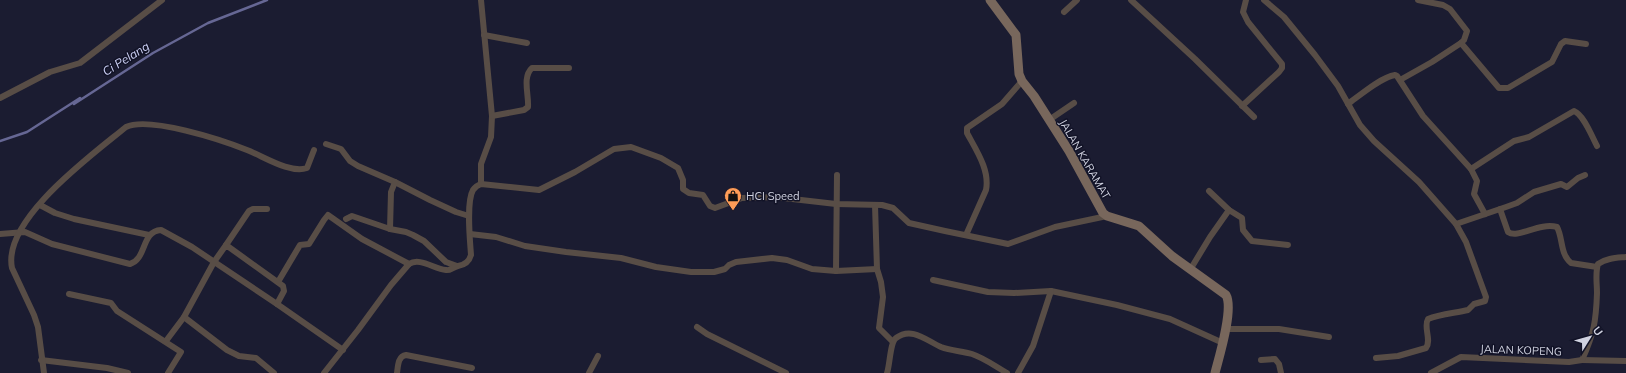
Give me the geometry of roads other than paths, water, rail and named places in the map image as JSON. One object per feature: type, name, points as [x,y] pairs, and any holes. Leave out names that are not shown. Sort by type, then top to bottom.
[{"type":"street","points":[[0,98],[50,72],[80,63],[162,0]]},
{"type":"street","points":[[481,0],[492,116],[491,137],[481,164],[481,184]]},
{"type":"street","name":"JALAN KARAMAT","points":[[990,0],[1016,35],[1019,74],[1022,81],[1069,151],[1098,205],[1107,216],[1139,226],[1190,270],[1222,291],[1228,299],[1225,329],[1214,373]]},
{"type":"street","points":[[1064,12],[1078,0]]},
{"type":"street","points":[[1131,0],[1196,59],[1254,117]]},
{"type":"street","points":[[1242,106],[1282,68],[1282,64],[1248,22],[1243,12],[1246,0]]},
{"type":"street","points":[[1264,0],[1284,17],[1301,37],[1338,86],[1360,125],[1374,141],[1419,182],[1456,224],[1466,242],[1486,300],[1474,304],[1468,310],[1456,311],[1450,315],[1428,319],[1426,322],[1428,344],[1426,348],[1398,356],[1376,358]]},
{"type":"street","points":[[1400,80],[1432,62],[1464,40],[1466,31],[1450,9],[1443,5],[1418,0]]},
{"type":"street","points":[[484,35],[527,43]]},
{"type":"street","points":[[1461,43],[1499,88],[1502,89],[1508,88],[1552,62],[1561,44],[1565,41],[1586,44]]},
{"type":"street","points":[[492,116],[524,110],[528,107],[526,79],[532,68],[568,68]]},
{"type":"street","points":[[1348,104],[1367,90],[1392,75],[1396,75],[1423,116],[1471,169],[1477,181],[1474,194],[1485,214]]},
{"type":"street","points":[[966,235],[988,183],[984,168],[967,133],[967,128],[1002,104],[1022,81]]},
{"type":"street","points":[[1049,120],[1074,103]]},
{"type":"street","points":[[1471,169],[1514,141],[1529,137],[1574,111],[1577,112],[1585,123],[1597,146]]},
{"type":"street","points":[[44,373],[41,340],[38,327],[12,268],[10,260],[13,245],[22,231],[27,219],[49,193],[126,127],[131,125],[153,124],[221,141],[293,169],[300,170],[307,168],[314,150]]},
{"type":"street","points":[[326,144],[341,149],[354,164],[456,212],[470,216]]},
{"type":"street","points":[[346,219],[352,216],[390,229],[406,232],[424,241],[442,259],[457,266],[463,266],[469,261],[471,255],[470,216],[472,193],[476,186],[481,184],[539,190],[575,172],[614,149],[631,147],[661,158],[678,168],[681,174],[683,189],[689,193],[703,195],[712,208],[718,208],[742,198],[774,197],[836,204],[875,204],[893,208],[909,223],[1008,244],[1055,227],[1107,216]]},
{"type":"street","points":[[836,175],[836,271]]},
{"type":"street","points":[[1456,224],[1517,203],[1534,192],[1561,184],[1566,187],[1578,178],[1585,175]]},
{"type":"street","points":[[390,229],[391,192],[395,182]]},
{"type":"street","points":[[1209,191],[1229,210],[1243,220],[1243,230],[1252,240],[1288,245]]},
{"type":"street","points":[[875,204],[877,269],[883,297],[879,328],[892,341]]},
{"type":"street","points":[[40,205],[55,213],[74,219],[149,235]]},
{"type":"street","points":[[166,341],[184,317],[214,262],[249,212],[253,209],[267,209]]},
{"type":"street","points":[[1500,209],[1510,234],[1515,235],[1531,228],[1544,226],[1556,227],[1563,252],[1570,263],[1597,267]]},
{"type":"street","points":[[1190,270],[1210,237],[1229,210]]},
{"type":"street","points":[[278,282],[300,245],[309,244],[328,215],[362,239],[409,264]]},
{"type":"street","points":[[0,234],[22,231],[35,235],[52,244],[130,264],[136,260],[149,235],[158,230],[166,232],[214,262],[343,350]]},
{"type":"street","points":[[470,234],[489,236],[524,246],[621,258],[663,268],[691,272],[714,272],[725,269],[736,262],[780,258],[812,269],[836,271],[877,269]]},
{"type":"street","points":[[226,245],[278,282],[284,288],[277,304]]},
{"type":"street","points":[[1582,360],[1594,329],[1597,267],[1603,261],[1610,258],[1626,257]]},
{"type":"street","points":[[324,373],[391,285],[409,264],[419,262],[447,271],[457,266]]},
{"type":"street","points":[[933,280],[988,292],[1021,293],[1051,291],[1117,305],[1166,318],[1222,343]]},
{"type":"street","points":[[1018,373],[1033,346],[1051,291]]},
{"type":"street","points":[[69,294],[111,303],[117,311],[181,352],[168,373]]},
{"type":"street","points":[[184,317],[227,350],[239,356],[256,358],[274,373]]},
{"type":"street","points":[[697,327],[713,337],[786,373]]},
{"type":"street","points":[[1225,329],[1279,329],[1329,337]]},
{"type":"street","points":[[887,373],[891,357],[892,341],[896,337],[902,335],[916,334],[942,347],[980,357],[1007,373]]},
{"type":"street","points":[[397,373],[400,359],[403,356],[472,368]]},
{"type":"street","points":[[589,373],[598,356]]},
{"type":"street","name":"JALAN KOPENG","points":[[1431,373],[1461,357],[1569,362],[1582,360],[1626,361]]},
{"type":"street","points":[[1261,360],[1275,359],[1279,364],[1281,373]]},
{"type":"street","points":[[42,360],[107,368],[128,373]]},
{"type":"waterway","name":"Ci Pelang","points":[[0,141],[27,132],[80,98],[74,104],[153,53],[208,23],[267,0]]},
{"type":"place","name":"HCI Speed","points":[[733,211]]}]
